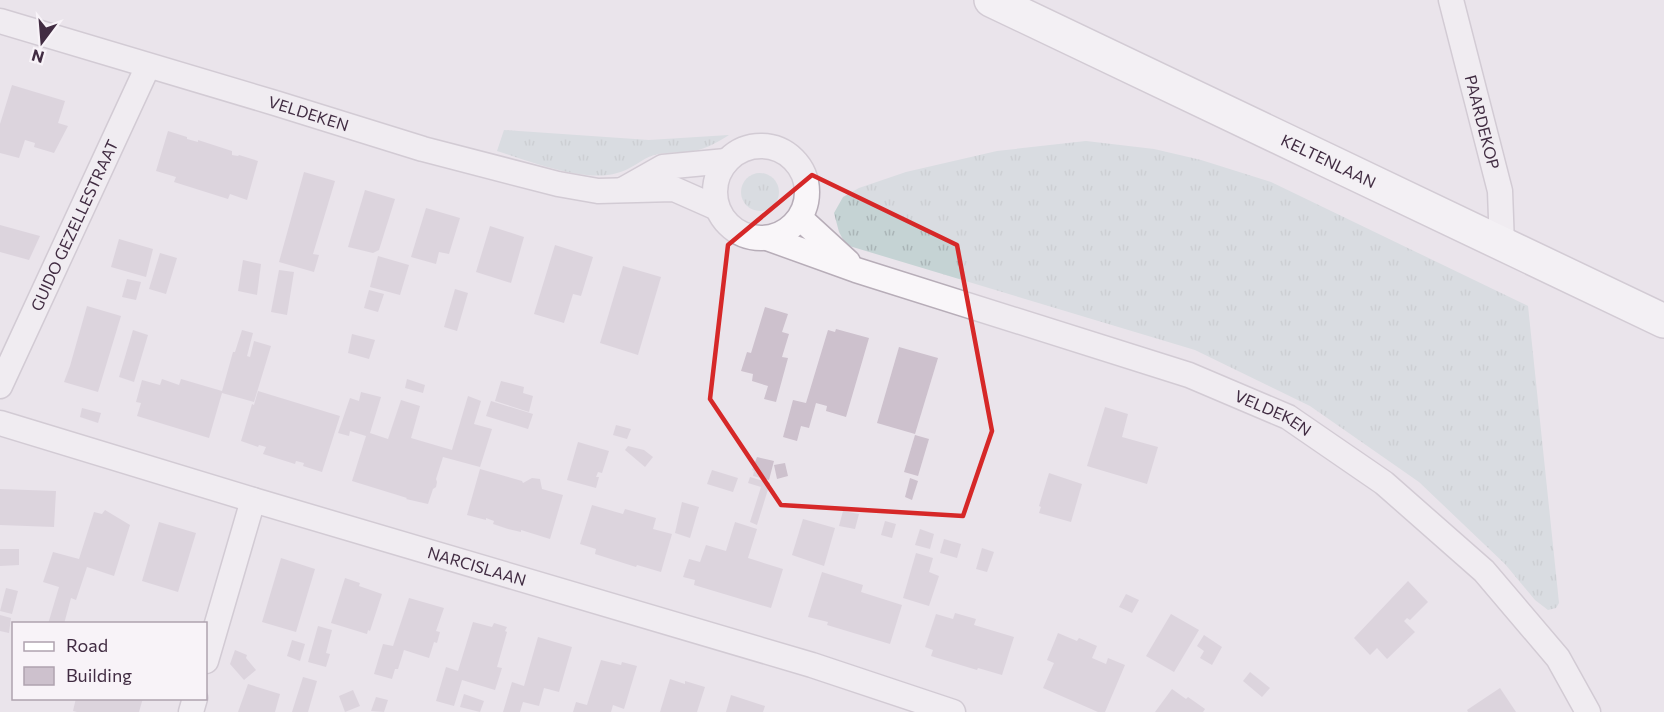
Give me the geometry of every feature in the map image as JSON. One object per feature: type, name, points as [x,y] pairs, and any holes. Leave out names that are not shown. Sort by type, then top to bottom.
[{"type":"main road","name":"KELTENLAAN","points":[[992,0],[1664,321]]},
{"type":"street","name":"PAARDEKOP","points":[[1451,0],[1500,191],[1502,245]]},
{"type":"street","name":"VELDEKEN","points":[[0,21],[423,149],[558,184],[598,191],[674,189],[717,208],[734,230],[751,238],[767,238],[856,270],[1189,375],[1288,417],[1384,483],[1484,571],[1558,658],[1588,712]]},
{"type":"street","name":"GUIDO GEZELLESTRAAT","points":[[0,386],[148,66]]},
{"type":"street","points":[[717,208],[714,187],[718,173],[726,161],[740,150],[762,146],[781,150],[790,155],[801,168],[807,186],[805,207],[800,218],[787,231],[767,238]]},
{"type":"street","points":[[621,191],[663,167],[726,161]]},
{"type":"street","name":"VELDEKEN","points":[[800,218],[856,270]]},
{"type":"street","name":"NARCISLAAN","points":[[0,423],[812,665],[953,712]]},
{"type":"street","points":[[207,658],[253,500]]},
{"type":"highlighted area","points":[[812,175],[957,245],[992,431],[963,516],[781,505],[710,399],[728,245]]},
{"type":"green space","points":[[504,130],[649,140],[729,135],[698,150],[654,155],[622,172],[589,175],[541,165],[497,151]]},
{"type":"green space","points":[[1086,141],[1154,149],[1201,160],[1271,182],[1528,306],[1559,603],[1556,608],[1548,610],[1535,600],[1505,564],[1419,482],[1310,406],[1195,350],[846,245],[839,232],[834,213],[843,197],[859,188],[906,172],[997,151]]},
{"type":"green space","points":[[760,173],[773,179],[779,192],[773,205],[760,211],[747,205],[741,192],[747,179]]},
{"type":"building","points":[[12,85],[65,101],[58,123],[68,126],[54,153],[34,147],[35,143],[25,140],[19,158],[0,153],[0,124]]},
{"type":"building","points":[[168,131],[187,137],[187,139],[198,142],[198,140],[232,151],[232,155],[258,161],[247,200],[230,194],[228,199],[174,182],[176,177],[156,171]]},
{"type":"building","points":[[304,172],[335,181],[313,254],[319,255],[314,272],[279,262]]},
{"type":"building","points":[[365,190],[395,199],[379,250],[373,253],[348,247]]},
{"type":"building","points":[[426,208],[460,218],[449,254],[439,252],[436,264],[411,257]]},
{"type":"building","points":[[0,225],[40,236],[29,260],[0,252]]},
{"type":"building","points":[[490,226],[524,237],[511,283],[476,272]]},
{"type":"building","points":[[119,239],[153,249],[146,277],[111,267]]},
{"type":"building","points":[[555,245],[593,257],[581,296],[573,294],[564,323],[534,314]]},
{"type":"building","points":[[160,253],[177,258],[166,294],[149,289]]},
{"type":"building","points":[[378,256],[409,265],[400,295],[370,287]]},
{"type":"building","points":[[243,260],[261,264],[257,295],[238,291]]},
{"type":"building","points":[[623,266],[661,277],[638,355],[600,343]]},
{"type":"building","points":[[279,270],[294,272],[287,315],[271,312]]},
{"type":"building","points":[[127,279],[141,282],[136,300],[122,297]]},
{"type":"building","points":[[455,289],[468,293],[457,331],[444,327]]},
{"type":"building","points":[[369,290],[384,294],[378,312],[364,308]]},
{"type":"building","points":[[87,306],[121,316],[98,392],[64,382]]},
{"type":"building","points":[[765,307],[788,314],[782,332],[789,334],[782,357],[788,358],[776,402],[764,399],[768,386],[752,381],[753,374],[741,371],[747,352],[751,353]]},
{"type":"building","points":[[836,329],[869,338],[846,417],[826,411],[827,406],[816,403],[809,428],[801,426],[797,441],[783,437],[793,400],[806,403],[828,330],[835,332]]},
{"type":"building","points":[[133,330],[148,335],[134,382],[119,377]]},
{"type":"building","points":[[242,330],[253,333],[247,356],[250,357],[254,341],[271,346],[254,402],[222,393],[209,438],[137,416],[141,403],[136,402],[142,380],[160,385],[162,379],[179,385],[181,379],[222,391]]},
{"type":"building","points":[[352,334],[375,340],[369,359],[348,353]]},
{"type":"building","points":[[899,347],[938,358],[915,434],[877,423]]},
{"type":"building","points":[[407,379],[425,385],[423,393],[405,388]]},
{"type":"building","points":[[501,381],[524,387],[523,393],[533,396],[529,412],[495,401]]},
{"type":"building","points":[[258,391],[340,416],[322,472],[303,466],[304,463],[296,461],[295,464],[263,454],[266,447],[259,445],[258,447],[241,441]]},
{"type":"building","points":[[361,392],[381,397],[370,433],[388,439],[401,400],[420,406],[411,438],[452,450],[468,396],[481,401],[474,424],[492,429],[480,467],[443,457],[436,479],[436,487],[433,489],[428,504],[352,481],[366,436],[350,431],[349,436],[338,433],[350,398],[359,401]]},
{"type":"building","points":[[491,401],[533,414],[528,429],[486,416]]},
{"type":"building","points":[[1105,407],[1128,414],[1122,437],[1158,447],[1147,484],[1087,466]]},
{"type":"building","points":[[82,408],[101,413],[98,423],[80,417]]},
{"type":"building","points":[[616,425],[631,429],[627,439],[613,435]]},
{"type":"building","points":[[915,435],[929,439],[918,476],[904,472]]},
{"type":"building","points":[[578,442],[609,451],[602,473],[598,472],[596,477],[599,477],[596,488],[567,480]]},
{"type":"building","points":[[628,446],[644,450],[653,457],[645,467],[625,450]]},
{"type":"building","points":[[757,457],[774,461],[769,480],[753,476],[754,471],[752,470]]},
{"type":"building","points":[[785,463],[788,476],[777,479],[774,465]]},
{"type":"building","points":[[480,469],[523,483],[532,478],[540,479],[542,489],[563,495],[550,539],[521,530],[521,532],[508,529],[493,524],[494,521],[486,518],[486,520],[467,515]]},
{"type":"building","points":[[712,470],[738,478],[733,492],[707,484]]},
{"type":"building","points":[[1049,473],[1082,484],[1071,522],[1039,513]]},
{"type":"building","points":[[750,477],[770,483],[757,525],[750,522],[761,487],[748,483]]},
{"type":"building","points":[[910,478],[918,481],[912,500],[905,497]]},
{"type":"building","points":[[0,489],[56,491],[54,527],[0,525]]},
{"type":"building","points":[[682,502],[699,507],[690,538],[675,533]]},
{"type":"building","points":[[592,505],[623,514],[625,509],[656,518],[653,529],[672,534],[661,572],[595,554],[596,549],[580,544]]},
{"type":"building","points":[[105,510],[130,525],[114,576],[87,567],[76,600],[71,598],[65,622],[49,622],[59,587],[43,582],[53,552],[79,559],[94,512],[102,514]]},
{"type":"building","points":[[843,511],[859,514],[855,529],[839,526]]},
{"type":"building","points":[[803,519],[835,528],[824,566],[792,555]]},
{"type":"building","points":[[885,521],[896,524],[892,538],[881,535]]},
{"type":"building","points":[[159,522],[196,533],[178,592],[142,581]]},
{"type":"building","points":[[735,522],[757,529],[748,558],[783,569],[771,608],[694,585],[695,580],[683,577],[689,559],[700,562],[706,545],[726,551]]},
{"type":"building","points":[[920,529],[934,534],[930,549],[915,545]]},
{"type":"building","points":[[944,539],[961,544],[957,558],[940,553]]},
{"type":"building","points":[[982,548],[994,552],[987,572],[976,569]]},
{"type":"building","points":[[0,549],[19,549],[19,565],[0,566]]},
{"type":"building","points":[[916,553],[933,558],[929,572],[939,576],[929,606],[903,598]]},
{"type":"building","points":[[281,558],[315,569],[296,632],[262,622]]},
{"type":"building","points":[[822,572],[863,585],[861,592],[902,605],[890,644],[808,617]]},
{"type":"building","points":[[345,578],[382,594],[367,634],[331,623]]},
{"type":"building","points":[[1408,581],[1428,602],[1410,620],[1407,618],[1404,621],[1415,632],[1387,659],[1377,648],[1370,655],[1354,638]]},
{"type":"building","points":[[6,588],[18,591],[12,614],[0,611]]},
{"type":"building","points":[[1126,594],[1139,600],[1132,613],[1119,607]]},
{"type":"building","points":[[409,598],[444,608],[436,631],[440,632],[437,643],[434,642],[429,658],[404,650],[392,679],[374,674],[383,644],[393,646]]},
{"type":"building","points":[[955,613],[976,619],[974,625],[1014,637],[1002,675],[931,656],[933,650],[925,647],[936,614],[953,619]]},
{"type":"building","points":[[1171,614],[1199,630],[1174,672],[1146,656]]},
{"type":"building","points":[[0,615],[11,618],[9,633],[0,631]]},
{"type":"building","points":[[473,622],[492,627],[494,623],[507,627],[497,667],[502,668],[495,690],[462,680],[454,706],[436,701],[446,667],[458,671]]},
{"type":"building","points":[[318,626],[332,630],[326,653],[330,654],[326,667],[308,662]]},
{"type":"building","points":[[1058,633],[1077,641],[1079,638],[1097,646],[1092,658],[1106,664],[1108,658],[1125,665],[1105,712],[1098,712],[1043,688],[1054,663],[1047,660]]},
{"type":"building","points":[[1204,635],[1222,647],[1212,665],[1200,658],[1204,651],[1197,646]]},
{"type":"building","points":[[538,637],[572,647],[559,692],[544,688],[539,706],[523,702],[520,712],[503,712],[512,682],[524,686]]},
{"type":"building","points":[[292,640],[305,644],[300,661],[287,656]]},
{"type":"building","points":[[235,650],[247,655],[246,658],[256,670],[244,680],[230,664]]},
{"type":"building","points":[[601,660],[637,666],[624,709],[613,705],[611,712],[573,712],[576,702],[587,705]]},
{"type":"building","points":[[1250,672],[1270,688],[1262,697],[1243,681]]},
{"type":"building","points":[[303,677],[317,681],[308,712],[292,712]]},
{"type":"building","points":[[670,679],[705,687],[697,712],[660,712]]},
{"type":"building","points":[[248,684],[280,694],[275,712],[238,712]]},
{"type":"building","points":[[1500,688],[1516,712],[1468,712],[1467,710]]},
{"type":"building","points":[[1172,689],[1205,709],[1203,712],[1155,712]]},
{"type":"building","points":[[353,690],[360,706],[345,712],[339,696]]},
{"type":"building","points":[[464,694],[484,701],[480,712],[460,707]]},
{"type":"building","points":[[731,695],[765,706],[763,712],[726,712]]},
{"type":"building","points":[[376,697],[388,700],[384,712],[371,711]]},
{"type":"building","points":[[76,700],[142,700],[139,712],[73,711]]}]
